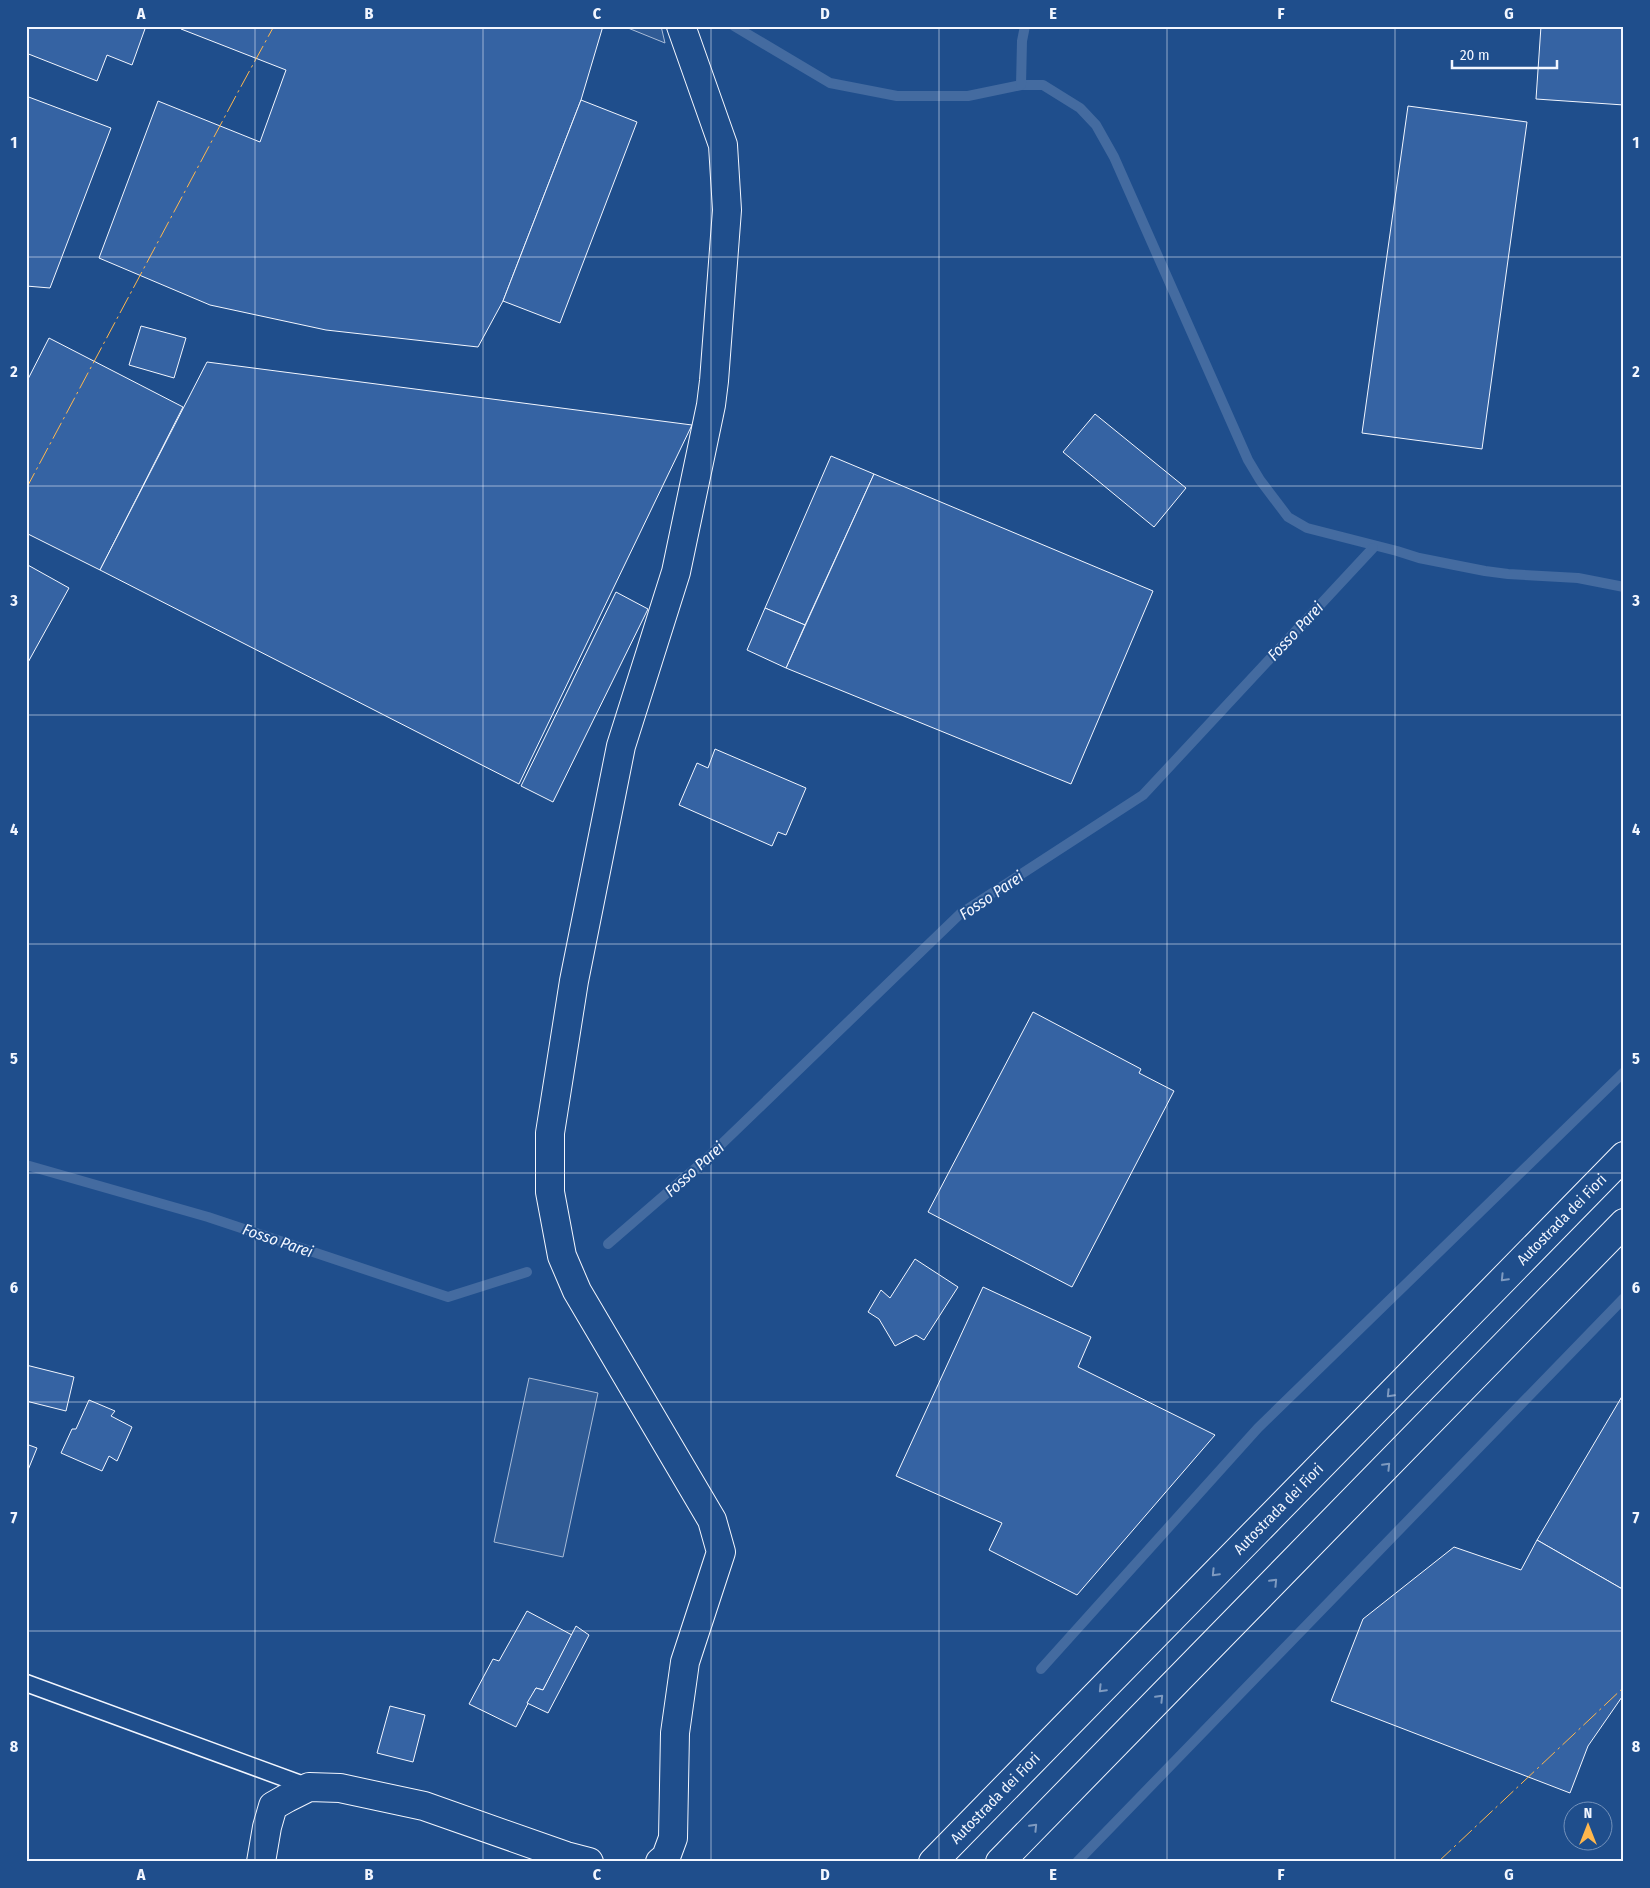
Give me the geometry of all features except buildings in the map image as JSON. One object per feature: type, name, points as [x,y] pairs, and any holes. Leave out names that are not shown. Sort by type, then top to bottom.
[{"type":"main road","points":[[660,1862],[666,1857],[673,1838],[675,1733],[685,1662],[721,1552],[712,1520],[577,1291],[562,1256],[550,1192],[550,1133],[574,981],[621,746],[676,572],[711,406],[714,381],[727,210],[723,145],[681,26]]},
{"type":"main road","name":"Autostrada dei Fiori","points":[[932,1862],[1624,1156]]},
{"type":"main road","points":[[1000,1862],[1624,1223]]},
{"type":"main road","points":[[261,1862],[273,1806],[310,1787],[340,1788],[424,1806],[566,1856],[589,1862]]},
{"type":"lane","points":[[26,1684],[310,1787]]},
{"type":"shaded area","points":[[623,26],[661,26],[665,43]]},
{"type":"shaded area","points":[[529,1378],[598,1393],[563,1557],[494,1542]]},
{"type":"waterway","points":[[734,26],[830,83],[897,96],[968,96],[1021,85],[1043,85],[1080,108],[1096,125],[1114,157],[1248,460],[1260,480],[1288,517],[1307,528],[1419,558],[1485,571],[1578,578],[1624,587]]},
{"type":"waterway","points":[[1021,85],[1022,41],[1025,26]]},
{"type":"waterway","name":"Fosso Parei","points":[[608,1244],[705,1160],[960,914],[1143,795],[1373,548]]},
{"type":"waterway","points":[[1041,1669],[1258,1428],[1624,1072]]},
{"type":"waterway","name":"Fosso Parei","points":[[26,1165],[208,1217],[448,1297],[527,1272]]},
{"type":"waterway","points":[[1077,1862],[1624,1298]]},
{"type":"power","points":[[26,489],[274,26]]},
{"type":"power","points":[[1438,1862],[1624,1687]]}]
